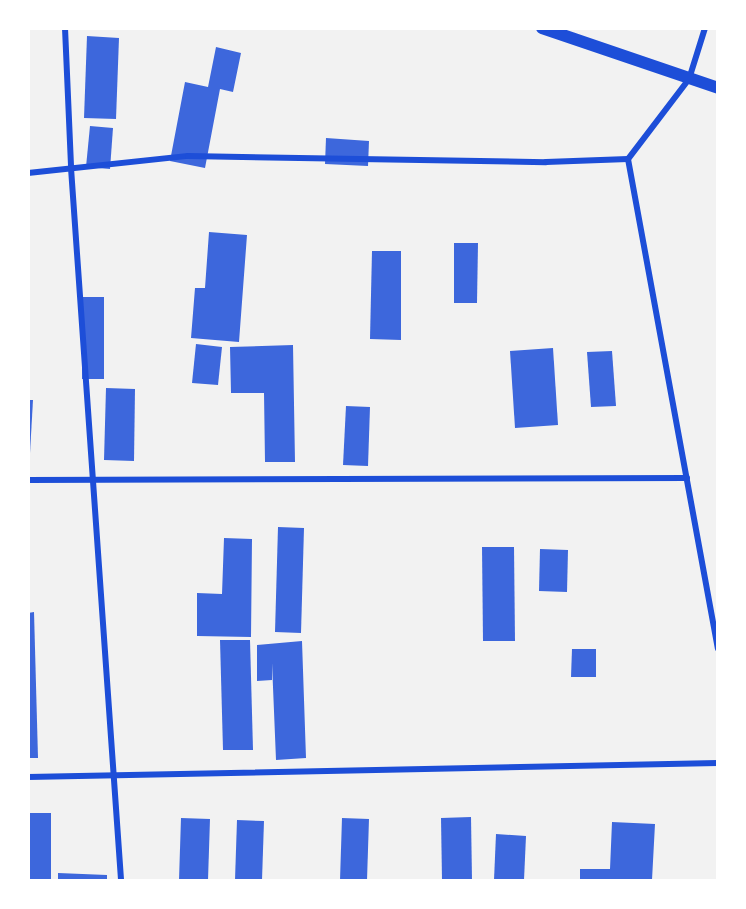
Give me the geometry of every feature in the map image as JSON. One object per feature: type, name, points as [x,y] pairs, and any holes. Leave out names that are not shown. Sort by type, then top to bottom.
[{"type":"main road","points":[[542,28],[717,88]]},
{"type":"street","points":[[65,28],[71,168],[121,880]]},
{"type":"street","points":[[705,28],[689,79],[628,159],[717,650]]},
{"type":"street","points":[[28,173],[188,156],[546,162],[628,159]]},
{"type":"street","points":[[28,480],[687,478]]},
{"type":"street","points":[[28,777],[717,763]]},
{"type":"building","points":[[87,36],[119,38],[116,119],[84,118]]},
{"type":"building","points":[[216,47],[241,53],[233,92],[220,89],[205,168],[170,161],[185,82],[208,87]]},
{"type":"building","points":[[90,126],[113,128],[110,169],[86,167]]},
{"type":"building","points":[[326,138],[369,141],[368,166],[325,164]]},
{"type":"building","points":[[209,232],[247,235],[239,342],[191,338],[195,288],[205,288]]},
{"type":"building","points":[[454,243],[478,243],[477,303],[454,303]]},
{"type":"building","points":[[372,251],[401,251],[401,340],[370,339]]},
{"type":"building","points":[[82,297],[104,297],[104,379],[82,379]]},
{"type":"building","points":[[196,344],[222,347],[218,385],[192,383]]},
{"type":"building","points":[[293,345],[295,462],[265,462],[264,393],[231,393],[230,347]]},
{"type":"building","points":[[553,348],[558,425],[515,428],[510,351]]},
{"type":"building","points":[[612,351],[616,406],[591,407],[587,352]]},
{"type":"building","points":[[106,388],[135,389],[134,461],[104,460]]},
{"type":"building","points":[[28,400],[33,400],[30,453],[28,453]]},
{"type":"building","points":[[346,406],[370,407],[368,466],[343,465]]},
{"type":"building","points":[[278,527],[304,528],[301,633],[275,632]]},
{"type":"building","points":[[224,538],[252,539],[251,637],[197,636],[197,593],[222,594]]},
{"type":"building","points":[[482,547],[514,547],[515,641],[483,641]]},
{"type":"building","points":[[540,549],[568,550],[567,592],[539,591]]},
{"type":"building","points":[[34,612],[38,758],[28,758],[28,613]]},
{"type":"building","points":[[220,640],[250,640],[253,750],[223,750]]},
{"type":"building","points":[[302,641],[306,758],[276,760],[272,663],[272,680],[257,681],[257,645]]},
{"type":"building","points":[[572,649],[596,649],[596,677],[571,677]]},
{"type":"building","points":[[28,813],[51,813],[51,880],[28,880]]},
{"type":"building","points":[[471,817],[472,880],[442,880],[441,818]]},
{"type":"building","points":[[181,818],[210,819],[208,880],[179,880]]},
{"type":"building","points":[[342,818],[369,819],[367,880],[340,880]]},
{"type":"building","points":[[237,820],[264,821],[262,880],[235,880]]},
{"type":"building","points":[[612,822],[655,824],[652,880],[580,880],[580,869],[610,869]]},
{"type":"building","points":[[496,834],[526,836],[524,880],[494,880]]},
{"type":"building","points":[[58,873],[107,875],[107,880],[58,880]]}]
